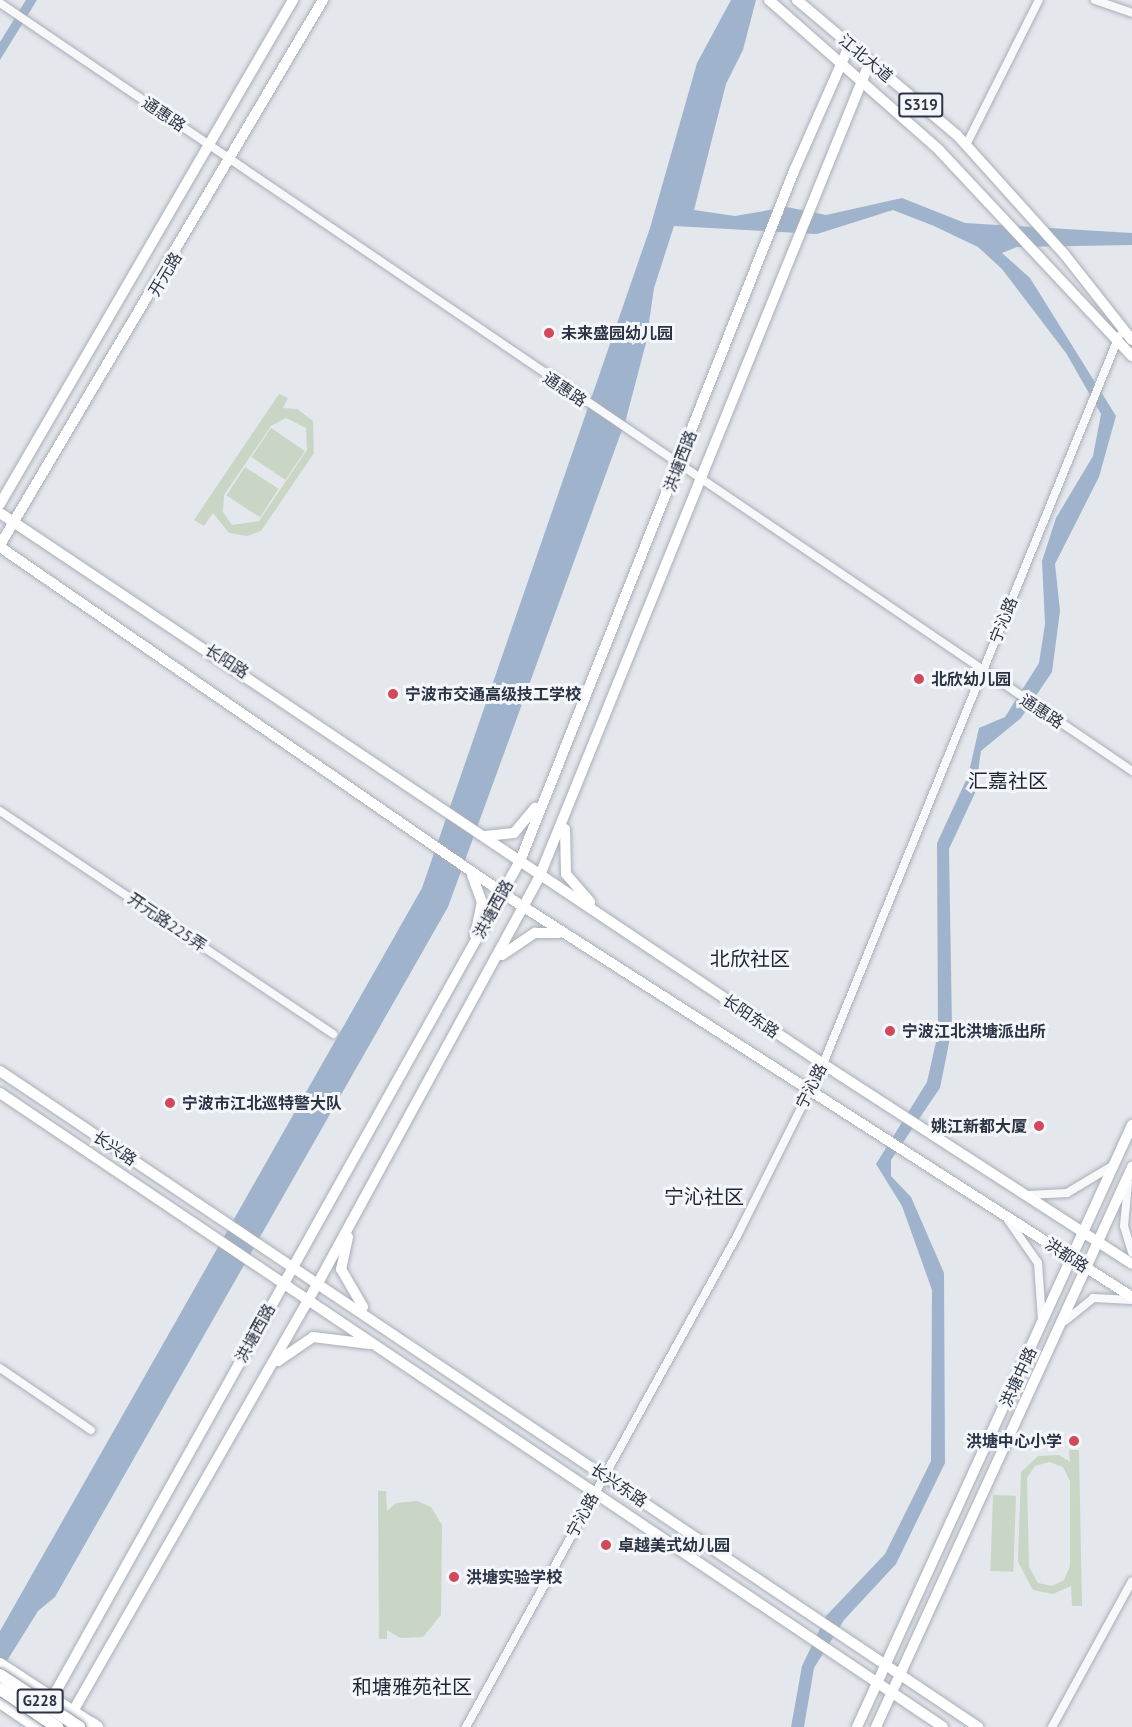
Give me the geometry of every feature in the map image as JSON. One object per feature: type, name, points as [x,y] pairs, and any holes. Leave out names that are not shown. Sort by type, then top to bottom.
[{"type":"highway","name":"G228","points":[[0,1675],[91,1726]]},
{"type":"highway","name":"G228","points":[[0,1689],[57,1727]]},
{"type":"main road","name":"开元路","points":[[0,504],[207,143],[293,0]]},
{"type":"main road","name":"开元路","points":[[0,546],[17,523],[232,161],[323,0]]},
{"type":"main road","name":"江北大道","points":[[769,0],[862,80],[1005,220],[1118,340]]},
{"type":"main road","name":"江北大道","points":[[797,0],[966,146],[1065,255],[1123,325]]},
{"type":"main road","name":"洪塘西路","points":[[36,1727],[520,861],[780,206],[839,60],[850,44]]},
{"type":"main road","name":"洪塘西路","points":[[64,1727],[318,1282],[540,875],[870,61]]},
{"type":"main road","points":[[1123,325],[1132,340]]},
{"type":"main road","points":[[1118,340],[1132,357]]},
{"type":"main road","name":"长阳路","points":[[0,513],[481,835]]},
{"type":"main road","name":"长阳路","points":[[0,546],[467,869]]},
{"type":"main road","points":[[481,835],[504,836],[520,828],[548,787]]},
{"type":"main road","points":[[572,799],[562,845],[566,874],[620,928]]},
{"type":"main road","name":"长阳东路","points":[[481,835],[823,1064],[1026,1194]]},
{"type":"main road","points":[[467,869],[482,902],[469,954]]},
{"type":"main road","name":"长阳东路","points":[[467,869],[524,908],[810,1087],[1002,1213]]},
{"type":"main road","points":[[491,966],[520,938],[546,931],[567,934]]},
{"type":"main road","name":"长兴路","points":[[0,1071],[259,1243]]},
{"type":"main road","name":"长兴路","points":[[0,1093],[249,1259]]},
{"type":"main road","name":"洪塘中路","points":[[857,1727],[1132,1125]]},
{"type":"main road","name":"洪塘中路","points":[[876,1727],[1131,1170]]},
{"type":"main road","name":"洪都路","points":[[1026,1194],[1132,1264]]},
{"type":"main road","name":"洪都路","points":[[1002,1213],[1132,1298]]},
{"type":"main road","points":[[355,1214],[341,1269],[353,1297],[376,1322]]},
{"type":"main road","name":"长兴东路","points":[[259,1243],[978,1727]]},
{"type":"main road","name":"长兴东路","points":[[249,1259],[943,1727]]},
{"type":"main road","points":[[260,1382],[285,1352],[313,1337],[379,1347]]},
{"type":"main road","points":[[0,1663],[73,1711],[91,1726]]},
{"type":"main road","points":[[4,1706],[36,1727]]},
{"type":"street","points":[[966,146],[1039,0]]},
{"type":"street","points":[[1095,0],[1132,13]]},
{"type":"street","name":"通惠路","points":[[0,3],[981,672],[1132,771]]},
{"type":"street","name":"宁沁路","points":[[466,1727],[593,1493],[605,1476],[823,1064],[1123,325]]},
{"type":"street","name":"开元路225弄","points":[[0,810],[333,1034]]},
{"type":"street","points":[[1026,1194],[1067,1193],[1114,1164]]},
{"type":"street","points":[[1131,1170],[1124,1226],[1132,1253]]},
{"type":"street","points":[[1002,1213],[1038,1263],[1041,1326]]},
{"type":"street","points":[[1058,1331],[1081,1302],[1104,1295],[1132,1298]]},
{"type":"street","points":[[0,1368],[91,1430]]},
{"type":"street","points":[[1052,1727],[1132,1581]]},
{"type":"green space","points":[[279,394],[288,398],[283,408],[297,409],[313,421],[314,453],[261,531],[247,536],[229,533],[213,513],[204,526],[194,520]],"holes":[[[286,418],[306,428],[307,450],[259,521],[232,525],[223,512],[224,495],[271,426]]]},
{"type":"green space","points":[[271,428],[305,451],[285,480],[251,457]]},
{"type":"green space","points":[[245,467],[279,489],[260,517],[226,496]]},
{"type":"green space","points":[[1069,1450],[1079,1450],[1082,1606],[1072,1606],[1071,1586],[1053,1594],[1033,1590],[1018,1562],[1021,1472],[1038,1456],[1059,1455],[1070,1462]],"holes":[[[1049,1462],[1063,1467],[1070,1481],[1070,1566],[1064,1580],[1052,1586],[1038,1583],[1029,1567],[1027,1478],[1035,1466]]]},
{"type":"green space","points":[[378,1491],[386,1491],[387,1511],[396,1503],[417,1501],[431,1507],[442,1525],[441,1615],[423,1637],[400,1638],[387,1630],[387,1639],[379,1639]]},
{"type":"green space","points":[[993,1495],[1016,1496],[1013,1572],[990,1571]]},
{"type":"water","points":[[26,0],[37,0],[0,60],[0,42]]},
{"type":"water","points":[[731,0],[756,0],[743,50],[726,84],[694,210],[735,216],[787,207],[826,215],[902,198],[965,223],[1132,233],[1132,245],[1017,247],[1002,253],[1030,278],[1116,416],[1099,477],[1055,564],[1060,611],[1052,672],[1021,718],[981,751],[975,793],[949,849],[952,1028],[940,1088],[891,1160],[891,1176],[911,1197],[944,1273],[945,1463],[896,1564],[844,1620],[814,1668],[804,1727],[791,1727],[802,1666],[826,1616],[885,1554],[931,1461],[932,1290],[902,1206],[876,1164],[927,1082],[938,1033],[937,843],[968,776],[979,728],[1005,717],[1039,663],[1045,624],[1042,561],[1056,518],[1093,456],[1101,414],[1066,353],[1002,269],[978,247],[934,226],[893,210],[817,234],[674,226],[654,288],[646,343],[626,419],[448,907],[55,1597],[38,1611],[0,1672],[0,1631],[422,888],[650,228],[697,63]]},
{"type":"railway","points":[[0,1669],[86,1727]]},
{"type":"railway","points":[[0,1683],[67,1727]]},
{"type":"place","name":"未来盛园幼儿园","points":[[549,333]]},
{"type":"place","name":"北欣幼儿园","points":[[919,679]]},
{"type":"place","name":"宁波市交通高级技工学校","points":[[393,694]]},
{"type":"place","name":"宁波江北洪塘派出所","points":[[890,1031]]},
{"type":"place","name":"宁波市江北巡特警大队","points":[[170,1103]]},
{"type":"place","name":"姚江新都大厦","points":[[1039,1126]]},
{"type":"place","name":"洪塘中心小学","points":[[1074,1441]]},
{"type":"place","name":"卓越美式幼儿园","points":[[606,1545]]},
{"type":"place","name":"洪塘实验学校","points":[[454,1577]]},
{"type":"district","name":"汇嘉社区","points":[[1008,781]]},
{"type":"district","name":"北欣社区","points":[[750,959]]},
{"type":"district","name":"宁沁社区","points":[[704,1197]]},
{"type":"district","name":"和塘雅苑社区","points":[[412,1687]]}]
